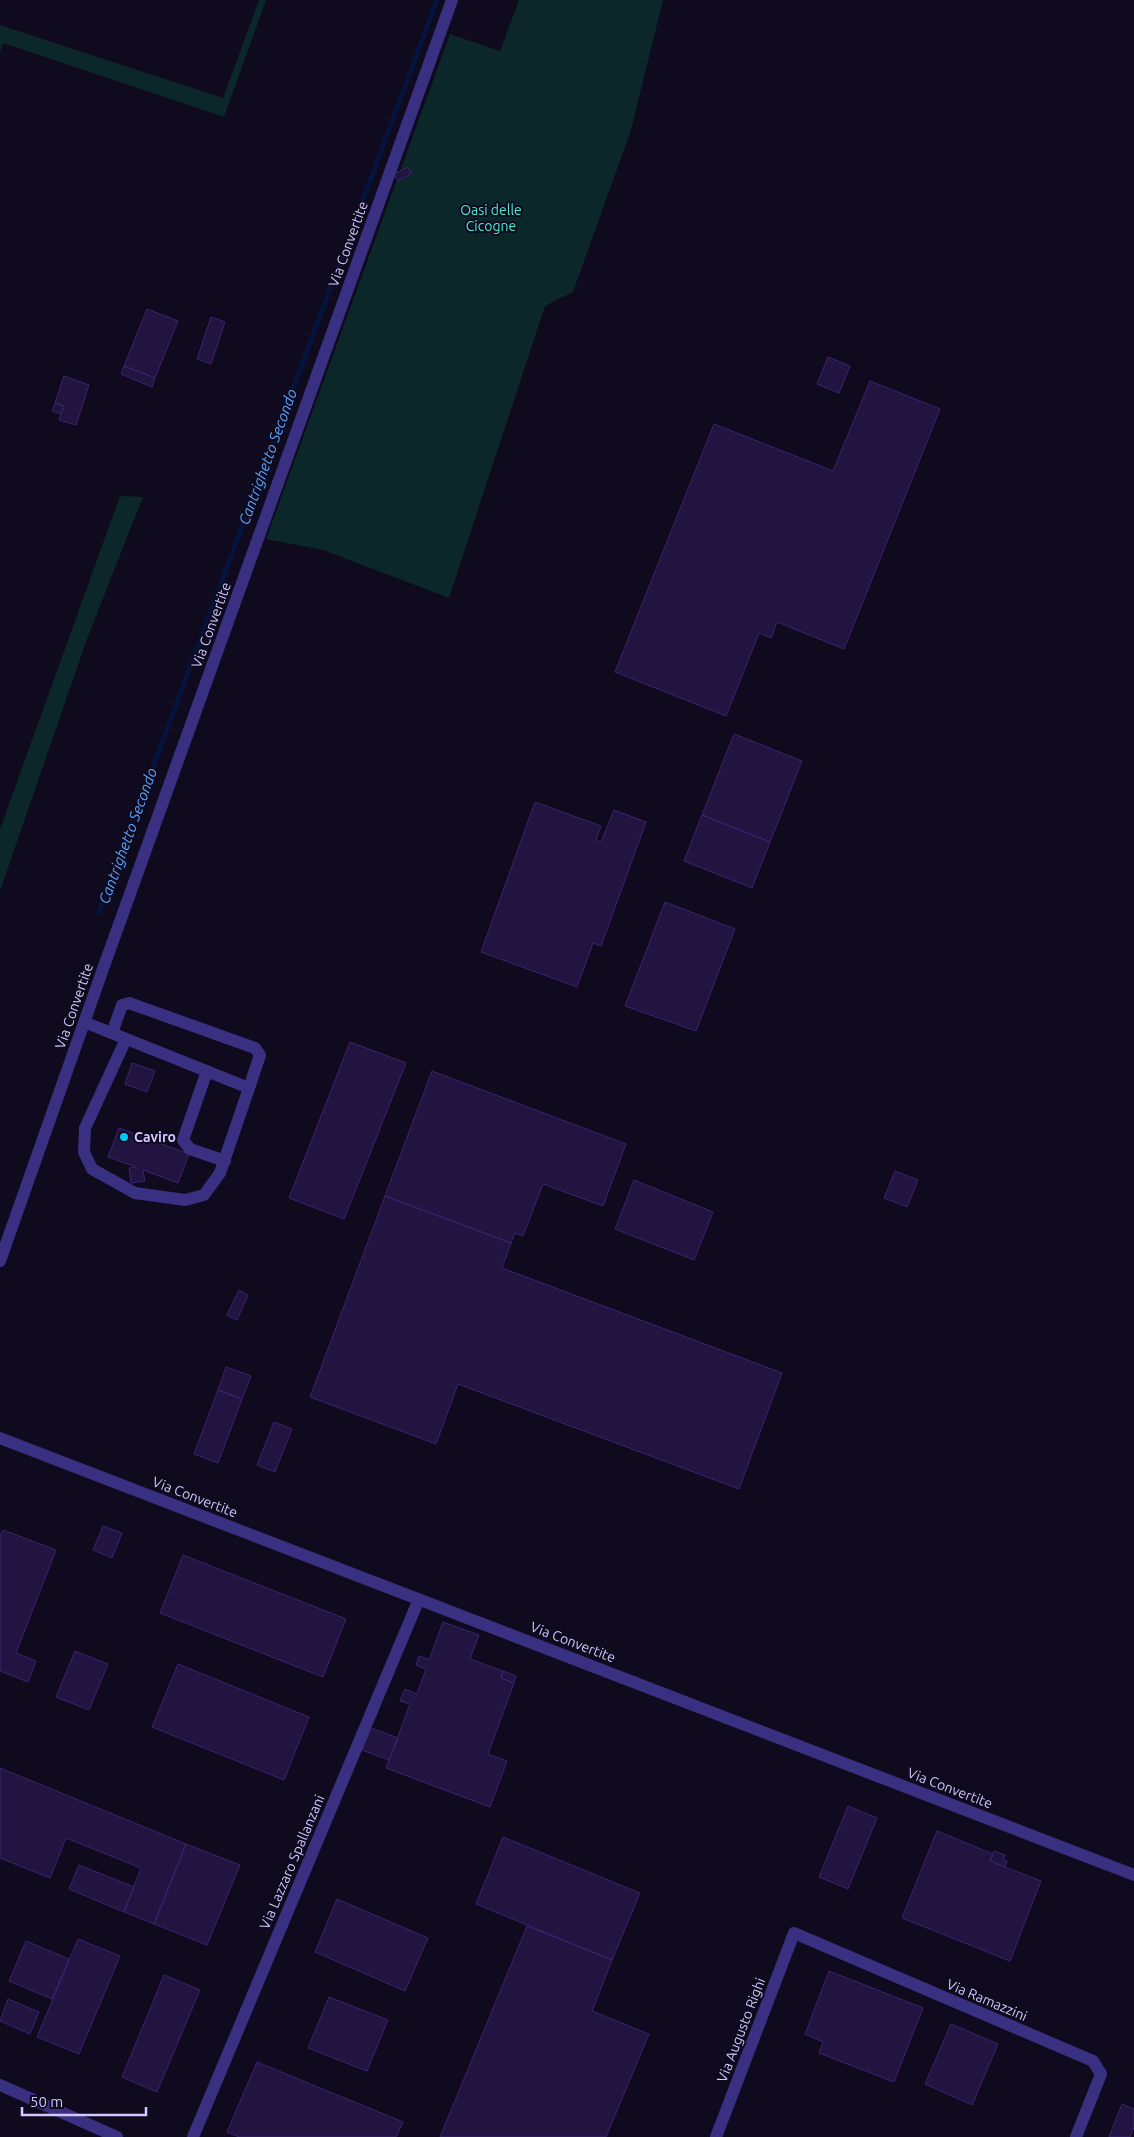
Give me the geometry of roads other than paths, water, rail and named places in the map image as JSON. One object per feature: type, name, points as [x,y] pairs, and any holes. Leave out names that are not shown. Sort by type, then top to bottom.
[{"type":"street","name":"Via Convertite","points":[[0,1261],[84,1022],[452,0]]},
{"type":"street","points":[[112,1033],[122,1005],[129,1002],[254,1048],[260,1055],[225,1161],[220,1173],[204,1195],[185,1200],[135,1192],[92,1169],[84,1152],[85,1128],[126,1039]]},
{"type":"street","points":[[84,1022],[249,1088]]},
{"type":"street","points":[[207,1071],[183,1140],[190,1149],[225,1161]]},
{"type":"street","name":"Via Convertite","points":[[0,1438],[1134,1875]]},
{"type":"street","name":"Via Lazzaro Spallanzani","points":[[193,2137],[419,1599]]},
{"type":"street","name":"Via Augusto Righi","points":[[716,2137],[794,1933]]},
{"type":"street","name":"Via Ramazzini","points":[[794,1933],[1093,2061],[1101,2074],[1076,2137]]},
{"type":"street","points":[[0,2085],[117,2137]]},
{"type":"waterway","name":"Cantrighetto Secondo","points":[[99,913],[437,0]]},
{"type":"place","name":"Caviro","points":[[124,1137]]},
{"type":"park label","name":"Oasi delle Cicogne","points":[[491,218]]}]
